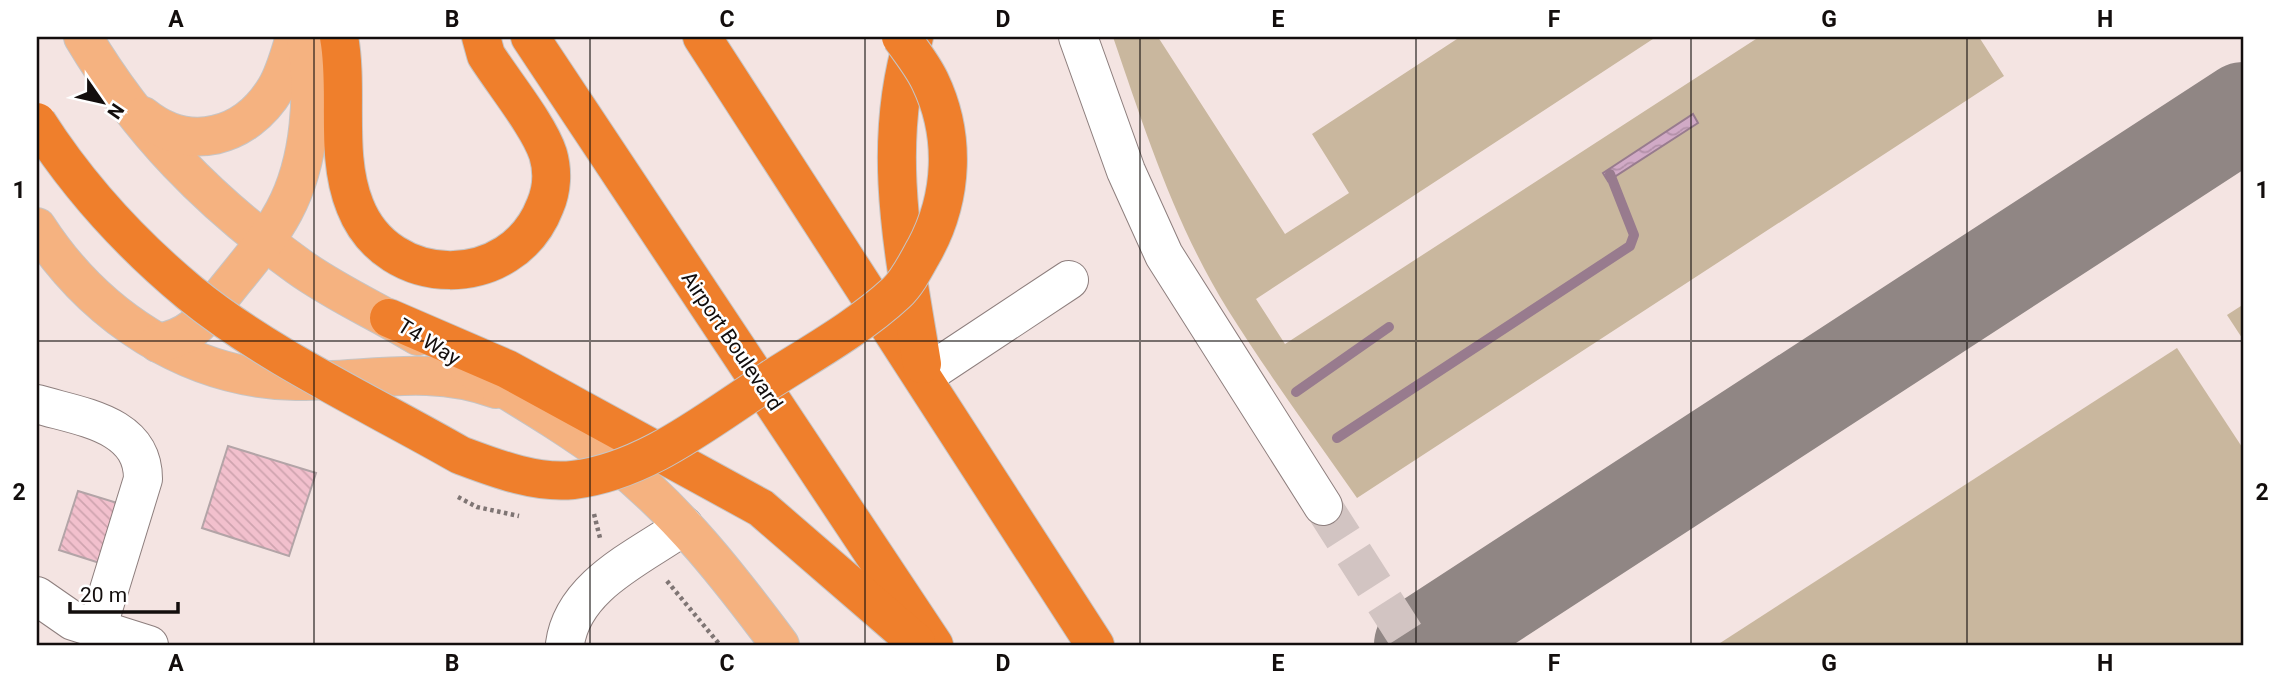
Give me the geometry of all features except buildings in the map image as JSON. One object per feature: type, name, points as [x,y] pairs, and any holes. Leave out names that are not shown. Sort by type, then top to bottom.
[{"type":"highway","points":[[339,37],[349,183],[355,207],[371,231],[390,250],[411,263],[435,270],[461,271],[486,266],[511,253],[541,217],[550,195],[548,153],[486,55],[481,37]]},
{"type":"highway","name":"Airport Boulevard","points":[[530,37],[934,645]]},
{"type":"highway","points":[[702,37],[924,376],[1095,645]]},
{"type":"highway","points":[[37,122],[84,186],[121,228],[190,293],[234,324],[460,455],[498,469],[540,478],[572,480],[619,469],[662,449],[863,320],[898,291],[937,227],[950,154],[943,117],[930,81],[901,37]]},
{"type":"highway","points":[[914,37],[897,111],[895,155],[897,213],[924,376]]},
{"type":"highway","points":[[389,318],[507,369],[761,508],[920,645]]},
{"type":"main road","name":"T4 Way","points":[[83,37],[104,73],[175,163],[212,198],[298,266],[520,398],[613,460],[684,526],[732,580],[780,645]]},
{"type":"main road","points":[[130,106],[155,125],[171,133],[188,138],[215,135],[241,124],[259,110],[277,87],[295,37]]},
{"type":"main road","points":[[158,343],[180,339],[196,327],[266,240],[286,208],[304,148],[310,96],[306,37]]},
{"type":"main road","points":[[37,227],[82,285],[113,314],[158,343],[204,363],[244,374],[295,381],[402,374],[441,376],[482,384],[520,398]]},
{"type":"lane","points":[[1078,37],[1126,171],[1164,255],[1323,506]]},
{"type":"lane","points":[[924,376],[1069,280]]},
{"type":"lane","points":[[37,404],[114,428],[136,447],[143,464],[143,479],[97,629]]},
{"type":"lane","points":[[567,645],[573,617],[593,589],[684,526]]},
{"type":"lane","points":[[37,596],[73,621],[149,645]]},
{"type":"shaded area","points":[[1113,37],[1158,37],[1285,234],[1349,193],[1312,134],[1460,37],[1656,37],[1256,299],[1285,344],[1759,37],[1979,37],[2004,76],[1357,498],[1259,358],[1209,278],[1177,211],[1149,142]],"holes":[[[1693,115],[1698,123],[1608,181],[1603,174]]]},
{"type":"shaded area","points":[[2244,304],[2244,341],[2227,315]]},
{"type":"shaded area","points":[[2177,348],[2244,450],[2244,645],[1717,645]]},
{"type":"water","points":[[1693,114],[1698,123],[1608,181],[1603,173]]},
{"type":"waterway","points":[[1337,438],[1630,246],[1634,235],[1610,174]]},
{"type":"waterway","points":[[1296,392],[1389,327]]},
{"type":"taxiway","points":[[1423,645],[2244,111]]},
{"type":"tunnel","points":[[1323,506],[1412,645]]}]
